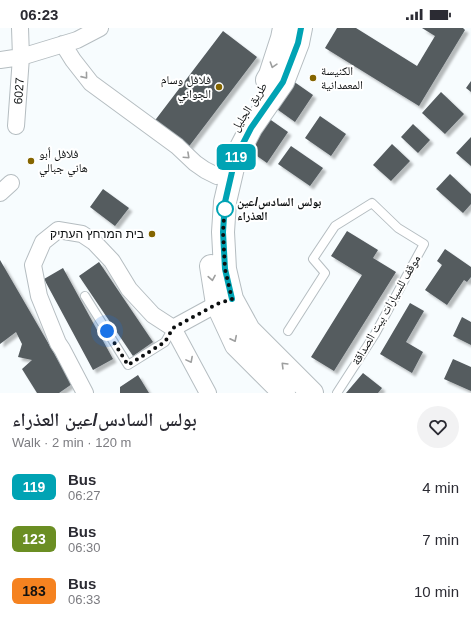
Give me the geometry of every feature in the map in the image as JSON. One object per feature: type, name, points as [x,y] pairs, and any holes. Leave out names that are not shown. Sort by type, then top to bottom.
[{"type":"street","name":"6027","points":[[16,126],[21,57],[20,28]]},
{"type":"street","points":[[0,60],[21,57],[77,40],[100,28]]},
{"type":"street","name":"طريق الجليل","points":[[224,302],[211,270],[211,213],[217,176],[223,151],[234,129],[270,75],[284,28]]},
{"type":"street","name":"طريق الجليل","points":[[224,302],[225,269],[223,232],[225,202],[235,159],[251,128],[283,82],[298,43],[301,28]]},
{"type":"street","points":[[64,44],[73,60],[91,82],[177,146],[200,167],[217,176]]},
{"type":"street","points":[[84,393],[58,344],[39,296],[33,265],[43,242],[58,230],[82,234],[94,242],[112,261],[130,289],[153,315],[173,328],[208,393]]},
{"type":"street","points":[[173,328],[224,302]]},
{"type":"street","points":[[224,302],[236,345],[284,393]]},
{"type":"street","points":[[224,302],[249,330],[312,393]]},
{"type":"lane","name":"موقف للسيارات بيت الصداقة","points":[[288,331],[325,273],[313,259],[335,226],[372,203],[398,228],[424,244],[375,334],[337,393]]},
{"type":"lane","points":[[85,296],[128,365],[165,342],[173,328]]},
{"type":"building","points":[[337,28],[356,28],[417,66],[435,36],[422,28],[463,28],[465,30],[419,106],[325,48]]},
{"type":"building","points":[[223,31],[257,57],[187,149],[153,123]]},
{"type":"building","points":[[293,81],[313,95],[295,122],[274,107]]},
{"type":"building","points":[[471,81],[471,92],[466,88]]},
{"type":"building","points":[[441,92],[464,114],[445,134],[422,113]]},
{"type":"building","points":[[320,116],[346,134],[331,156],[305,138]]},
{"type":"building","points":[[268,118],[288,132],[267,163],[247,149]]},
{"type":"building","points":[[413,124],[430,140],[418,153],[401,137]]},
{"type":"building","points":[[471,137],[471,166],[456,153]]},
{"type":"building","points":[[392,144],[410,161],[391,181],[373,165]]},
{"type":"building","points":[[291,146],[323,168],[310,186],[278,164]]},
{"type":"building","points":[[450,174],[471,194],[471,204],[463,213],[436,189]]},
{"type":"building","points":[[103,189],[129,208],[115,226],[90,207]]},
{"type":"building","points":[[347,231],[378,250],[373,258],[396,272],[334,371],[311,357],[362,275],[331,256]]},
{"type":"building","points":[[445,249],[471,267],[471,277],[467,282],[464,280],[447,305],[425,290],[442,265],[437,261]]},
{"type":"building","points":[[0,260],[72,384],[59,393],[37,393],[22,369],[32,360],[18,357],[22,344],[16,332],[0,344]]},
{"type":"building","points":[[99,262],[153,342],[133,356],[79,276]]},
{"type":"building","points":[[63,268],[113,359],[93,370],[44,279]]},
{"type":"building","points":[[410,303],[424,311],[406,342],[423,352],[412,373],[380,354]]},
{"type":"building","points":[[462,317],[471,322],[471,345],[453,336]]},
{"type":"building","points":[[453,359],[471,367],[471,391],[444,379]]},
{"type":"building","points":[[363,373],[382,388],[378,393],[346,393]]},
{"type":"building","points":[[138,375],[149,393],[120,393],[120,387]]},
{"type":"bus line","name":"119","points":[[232,299],[225,269],[223,232],[225,202],[235,159],[251,128],[283,82],[298,43],[301,28]]},
{"type":"place","name":"الكنيسة المعمدانية","points":[[313,78]]},
{"type":"place","name":"فلافل وسام الجواني","points":[[219,87]]},
{"type":"place","name":"فلافل أبو هاني جبالي","points":[[31,161]]},
{"type":"place","name":"بولس السادس/عين العذراء","points":[[225,209]]},
{"type":"place","name":"בית המרחץ העתיק","points":[[152,234]]},
{"type":"route","points":[[107,331],[128,365],[165,342],[173,328],[217,304],[232,299],[225,269],[223,232],[225,202],[225,209]]}]
